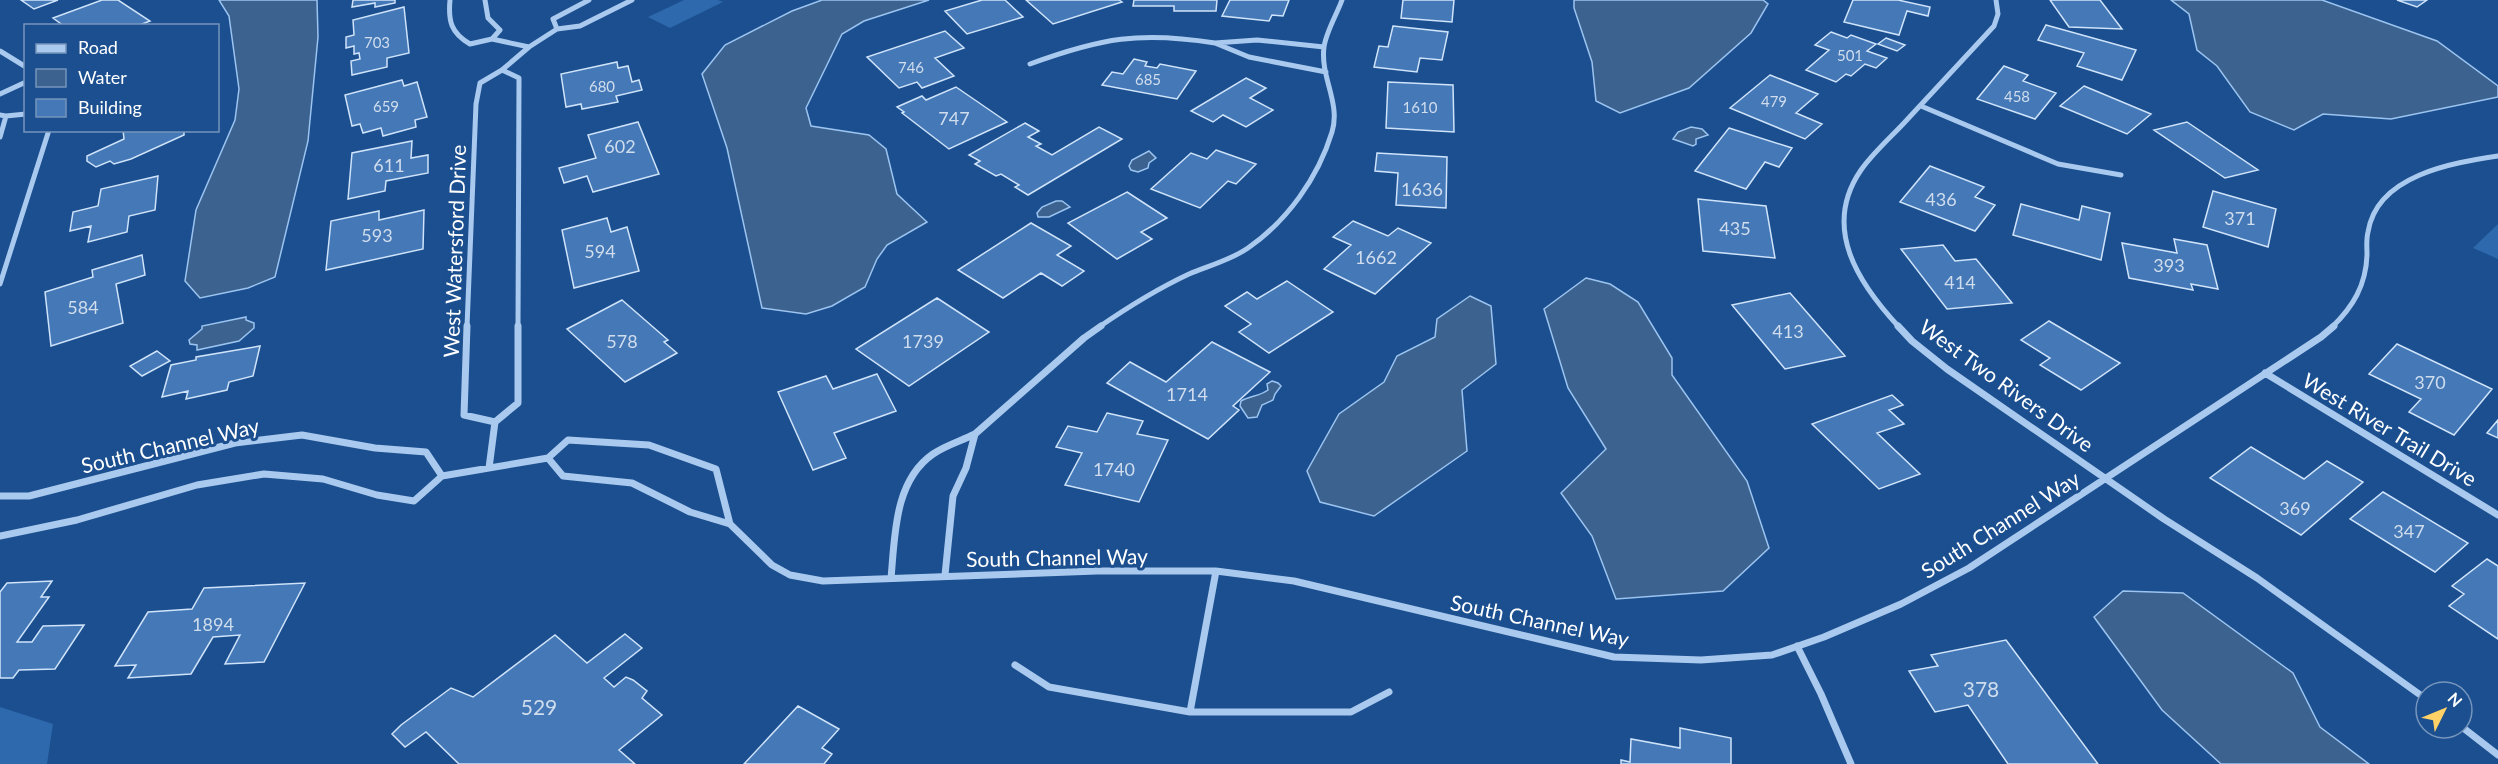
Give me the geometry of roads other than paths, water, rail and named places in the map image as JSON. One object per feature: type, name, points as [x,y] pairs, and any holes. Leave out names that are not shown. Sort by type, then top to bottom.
[{"type":"street","points":[[450,0],[448,22],[459,38],[470,44],[492,39],[529,47]]},
{"type":"street","points":[[484,0],[484,12],[493,27],[500,30],[492,39]]},
{"type":"street","points":[[589,0],[553,19],[556,29],[580,26],[632,0]]},
{"type":"street","points":[[891,578],[898,515],[906,486],[929,457],[975,434],[1084,338],[1139,299],[1190,273],[1246,250],[1275,227],[1296,202],[1325,152],[1333,130],[1336,110],[1326,72],[1323,47],[1342,0]]},
{"type":"street","name":"West Two Rivers Drive","points":[[1996,0],[1998,14],[1995,26],[1861,170],[1845,202],[1845,239],[1859,278],[1874,300],[1912,341],[1947,369],[2105,478],[2257,578],[2414,690]]},
{"type":"street","name":"West Watersford Drive","points":[[495,422],[464,415],[476,104],[480,83],[502,70],[529,47],[556,29]]},
{"type":"street","points":[[1030,64],[1069,50],[1119,38],[1156,36],[1215,43],[1257,40],[1323,47]]},
{"type":"street","points":[[1215,43],[1249,57],[1326,72]]},
{"type":"street","points":[[0,51],[24,66]]},
{"type":"street","points":[[489,468],[495,422],[518,403],[519,78],[502,70]]},
{"type":"street","points":[[0,94],[24,83]]},
{"type":"street","points":[[1922,106],[2058,165],[2121,175]]},
{"type":"street","points":[[0,137],[3,116],[24,114]]},
{"type":"street","points":[[0,284],[48,132]]},
{"type":"street","name":"South Channel Way","points":[[548,458],[563,476],[632,483],[690,512],[730,524],[772,565],[790,575],[823,581],[1097,571],[1216,571],[1294,581],[1614,657],[1701,660],[1772,655],[1824,637],[1901,604],[1969,568],[2321,337],[2342,320],[2357,300],[2365,277],[2369,225],[2381,203],[2391,192],[2412,178],[2450,164],[2498,156]]},
{"type":"street","name":"West River Trail Drive","points":[[2265,373],[2498,515]]},
{"type":"street","points":[[945,575],[953,496],[966,468],[975,434]]},
{"type":"street","name":"South Channel Way","points":[[0,496],[29,496],[235,443],[302,435],[375,448],[426,453],[442,476]]},
{"type":"street","points":[[0,536],[77,520],[197,485],[264,474],[323,479],[377,495],[414,501],[442,476],[548,458],[568,440],[649,444],[716,469],[730,524]]},
{"type":"street","points":[[1190,712],[1216,571]]},
{"type":"street","points":[[1797,646],[1821,694],[1851,764]]},
{"type":"street","points":[[1015,666],[1049,687],[1190,712],[1351,712],[1389,692]]},
{"type":"street","points":[[2474,736],[2498,755]]},
{"type":"water","points":[[219,0],[317,0],[318,37],[308,141],[275,277],[248,288],[200,298],[185,281],[196,210],[235,120],[239,89],[229,16]]},
{"type":"water","points":[[822,0],[929,0],[864,21],[842,34],[806,108],[811,126],[869,135],[886,149],[897,194],[927,222],[887,245],[877,259],[865,287],[832,306],[806,314],[762,308],[727,148],[702,74],[725,45],[792,11]]},
{"type":"water","points":[[1574,0],[1763,0],[1768,4],[1751,33],[1689,88],[1620,113],[1596,101],[1592,62],[1574,8]]},
{"type":"water","points":[[2171,0],[2322,0],[2437,41],[2498,86],[2498,97],[2391,119],[2323,114],[2294,130],[2250,112],[2217,66],[2197,50],[2189,14]]},
{"type":"water","points":[[1691,127],[1702,129],[1708,135],[1696,139],[1696,144],[1693,146],[1673,139],[1678,132]]},
{"type":"water","points":[[1149,151],[1156,158],[1149,163],[1148,168],[1138,172],[1131,170],[1129,166],[1132,160]]},
{"type":"water","points":[[1062,201],[1070,207],[1049,217],[1038,217],[1037,213],[1042,207]]},
{"type":"water","points":[[1586,278],[1610,284],[1638,302],[1672,358],[1672,375],[1747,481],[1769,548],[1723,591],[1616,599],[1592,536],[1561,493],[1606,449],[1568,388],[1544,309]]},
{"type":"water","points":[[1470,296],[1491,306],[1496,364],[1462,390],[1467,451],[1374,516],[1320,502],[1307,471],[1339,414],[1384,382],[1397,356],[1435,337],[1437,319]]},
{"type":"water","points":[[246,317],[246,320],[254,323],[254,328],[239,341],[197,350],[197,345],[190,344],[189,340],[202,329],[202,326]]},
{"type":"water","points":[[1272,381],[1281,386],[1273,400],[1262,405],[1257,417],[1248,418],[1240,406],[1241,401],[1262,394],[1268,390],[1267,384]]},
{"type":"water","points":[[2123,591],[2183,593],[2293,673],[2320,727],[2369,764],[2221,764],[2162,710],[2094,617]]}]
